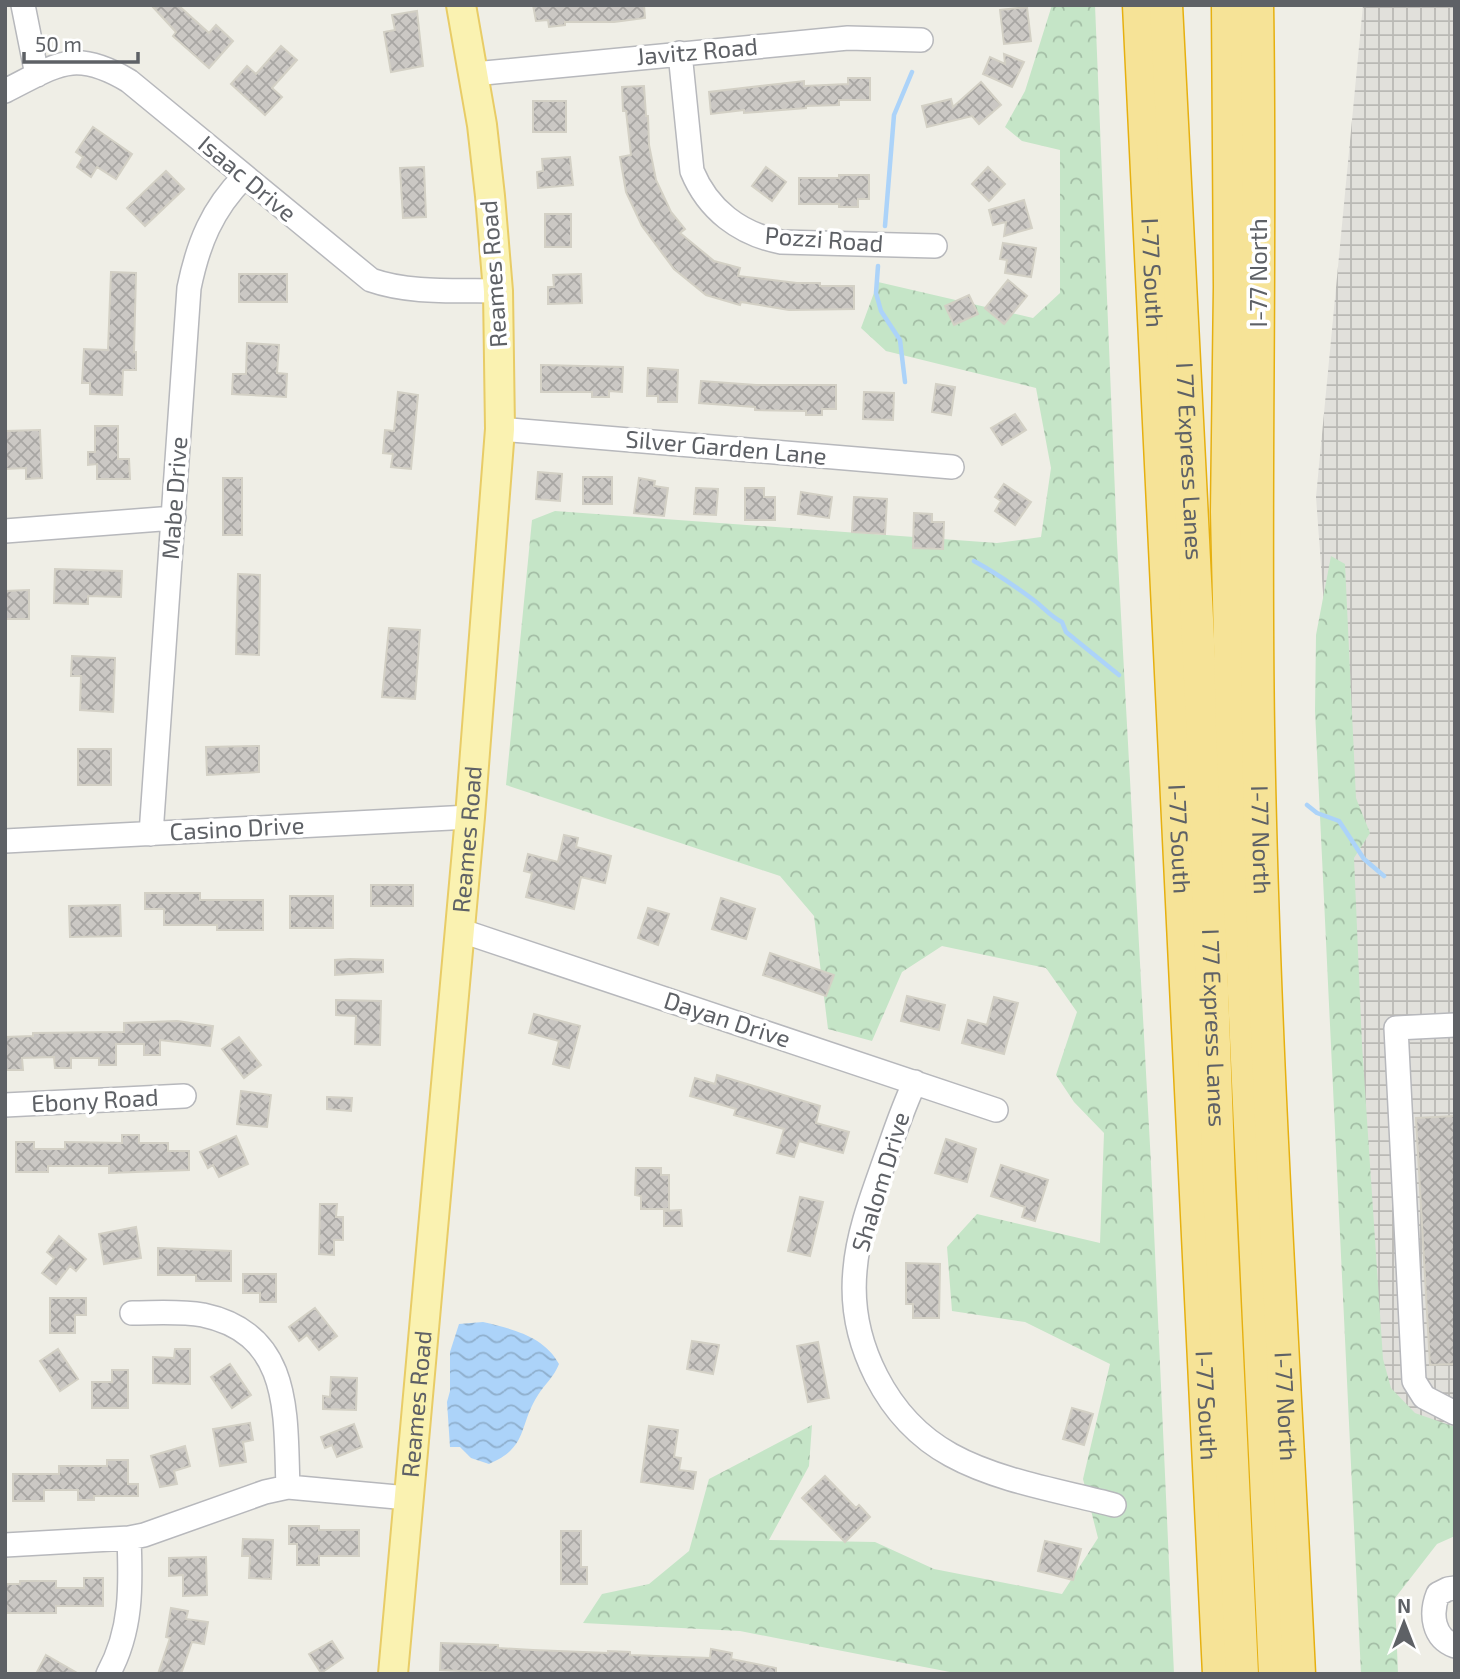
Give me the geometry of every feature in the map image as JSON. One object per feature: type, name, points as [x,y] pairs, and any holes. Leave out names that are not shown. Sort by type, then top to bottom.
[{"type":"highway","name":"I-77 South","points":[[1139,5],[1219,1674]]},
{"type":"highway","name":"I 77 Express Lanes","points":[[1166,5],[1203,738],[1219,1183],[1242,1674]]},
{"type":"highway","points":[[1176,182],[1185,133],[1182,5]]},
{"type":"highway","points":[[1213,5],[1217,85],[1230,128]]},
{"type":"highway","name":"I 77 Express Lanes","points":[[1227,5],[1230,128],[1227,512],[1232,730],[1275,1674]]},
{"type":"highway","name":"I-77 North","points":[[1257,5],[1258,729],[1266,988],[1299,1674]]},
{"type":"main road","name":"Reames Road","points":[[393,1674],[470,817],[500,429],[498,291],[490,196],[474,74],[461,5]]},
{"type":"street","points":[[23,5],[37,75]]},
{"type":"street","name":"Javitz Road","points":[[474,74],[848,38],[921,40]]},
{"type":"street","name":"Pozzi Road","points":[[680,53],[692,171],[698,186],[709,201],[743,230],[759,238],[781,242],[935,246]]},
{"type":"street","name":"Isaac Drive","points":[[5,91],[62,64],[79,62],[107,68],[129,81],[371,279],[396,287],[498,291]]},
{"type":"street","name":"Mabe Drive","points":[[152,834],[189,288],[204,233],[228,193],[244,177]]},
{"type":"street","name":"Silver Garden Lane","points":[[500,429],[952,467]]},
{"type":"street","points":[[5,531],[174,518]]},
{"type":"street","name":"Casino Drive","points":[[5,841],[390,819],[470,817]]},
{"type":"street","name":"Dayan Drive","points":[[459,930],[996,1110]]},
{"type":"street","points":[[1455,1025],[1396,1028],[1414,1381],[1424,1397],[1455,1413]]},
{"type":"street","name":"Shalom Drive","points":[[915,1082],[875,1188],[859,1241],[854,1272],[854,1299],[858,1323],[877,1378],[891,1401],[909,1422],[949,1454],[982,1470],[1114,1505]]},
{"type":"street","name":"Ebony Road","points":[[5,1105],[184,1096]]},
{"type":"street","points":[[132,1313],[202,1315],[250,1338],[275,1370],[281,1386],[288,1487]]},
{"type":"street","points":[[5,1545],[130,1538],[265,1492],[288,1487],[408,1498]]},
{"type":"street","points":[[108,1674],[118,1657],[128,1616],[131,1592],[130,1538]]},
{"type":"street","points":[[1455,1588],[1438,1594],[1434,1605],[1435,1626],[1443,1639],[1455,1646]]},
{"type":"shaded area","points":[[1363,5],[1455,5],[1455,1440],[1376,1414],[1341,838],[1316,497]]},
{"type":"green space","points":[[1052,5],[1095,5],[1117,542],[1151,1164],[1174,1674],[960,1674],[740,1631],[583,1623],[602,1594],[649,1584],[689,1551],[709,1479],[812,1425],[809,1466],[769,1540],[875,1542],[934,1569],[1062,1594],[1098,1538],[1083,1479],[1110,1364],[1025,1322],[952,1311],[947,1247],[977,1214],[1100,1243],[1104,1133],[1074,1102],[1056,1075],[1077,1012],[1046,968],[942,946],[902,972],[872,1041],[828,1029],[814,916],[780,876],[506,785],[532,520],[555,511],[997,543],[1041,537],[1051,468],[1036,388],[886,351],[861,328],[878,282],[1033,318],[1060,293],[1060,150],[1022,141],[1005,127],[1025,91]]},
{"type":"green space","points":[[1331,556],[1345,564],[1356,798],[1370,833],[1354,858],[1362,1045],[1383,1359],[1391,1388],[1415,1413],[1455,1427],[1455,1536],[1437,1544],[1395,1598],[1398,1674],[1361,1674],[1315,711],[1316,635]]},
{"type":"water","points":[[483,1322],[536,1340],[553,1354],[559,1364],[532,1406],[517,1443],[502,1457],[489,1464],[471,1458],[460,1447],[450,1447],[447,1402],[450,1391],[450,1352],[459,1324]]},
{"type":"building","points":[[151,5],[178,5],[209,33],[216,25],[233,41],[209,68],[173,36],[176,32]]},
{"type":"building","points":[[533,5],[644,5],[645,18],[614,22],[565,22],[565,25],[549,27],[548,20],[536,21]]},
{"type":"building","points":[[1027,7],[1031,41],[1004,44],[1000,10]]},
{"type":"building","points":[[417,11],[423,66],[391,72],[384,32],[395,30],[392,15]]},
{"type":"building","points":[[281,46],[297,60],[272,88],[282,97],[265,115],[231,84],[247,66],[256,74]]},
{"type":"building","points":[[1004,54],[1024,62],[1012,87],[983,74],[990,57],[1005,64]]},
{"type":"building","points":[[848,78],[870,78],[870,100],[839,100],[839,105],[711,114],[709,92],[804,81],[804,86],[848,84]]},
{"type":"building","points":[[981,82],[1001,105],[979,124],[972,116],[927,127],[922,106],[951,99],[953,107]]},
{"type":"building","points":[[644,86],[649,145],[656,180],[671,212],[685,229],[680,233],[714,261],[740,268],[738,276],[820,283],[820,286],[854,286],[854,309],[789,310],[741,302],[740,305],[706,295],[674,269],[642,226],[626,192],[620,157],[631,155],[626,111],[623,111],[622,87]]},
{"type":"building","points":[[533,101],[566,101],[566,132],[533,132]]},
{"type":"building","points":[[93,127],[132,154],[116,179],[97,167],[91,177],[77,167],[83,157],[76,152]]},
{"type":"building","points":[[570,157],[573,185],[538,188],[537,172],[543,171],[542,159]]},
{"type":"building","points":[[424,167],[426,217],[403,218],[400,168]]},
{"type":"building","points":[[766,167],[786,182],[772,201],[752,186]]},
{"type":"building","points":[[988,167],[1005,184],[989,201],[972,184]]},
{"type":"building","points":[[166,171],[184,189],[145,226],[127,208]]},
{"type":"building","points":[[839,175],[869,175],[869,199],[858,199],[858,207],[799,204],[799,178],[839,178]]},
{"type":"building","points":[[1024,200],[1032,228],[1004,236],[1006,222],[993,225],[989,210]]},
{"type":"building","points":[[545,214],[571,214],[571,247],[545,247]]},
{"type":"building","points":[[1003,243],[1036,248],[1031,277],[1005,273],[1007,260],[1000,259]]},
{"type":"building","points":[[111,272],[136,273],[136,370],[123,370],[122,395],[90,394],[90,383],[82,383],[84,349],[108,350]]},
{"type":"building","points":[[239,274],[287,274],[287,302],[239,302]]},
{"type":"building","points":[[581,274],[582,303],[548,304],[548,287],[554,287],[553,275]]},
{"type":"building","points":[[1008,280],[1027,296],[1004,324],[985,308]]},
{"type":"building","points":[[969,295],[978,314],[954,325],[945,306]]},
{"type":"building","points":[[247,343],[279,345],[277,373],[287,374],[286,397],[232,394],[233,374],[246,374]]},
{"type":"building","points":[[541,365],[623,367],[622,392],[609,391],[609,397],[592,397],[592,392],[541,392]]},
{"type":"building","points":[[648,368],[678,370],[677,402],[658,402],[658,396],[647,396]]},
{"type":"building","points":[[701,381],[756,385],[836,385],[836,409],[822,409],[822,415],[806,415],[806,411],[755,410],[755,407],[699,403]]},
{"type":"building","points":[[936,384],[955,387],[951,415],[932,412]]},
{"type":"building","points":[[398,392],[418,395],[411,469],[391,467],[393,454],[383,453],[385,430],[394,431]]},
{"type":"building","points":[[864,392],[894,393],[893,420],[863,419]]},
{"type":"building","points":[[1015,414],[1026,430],[1002,445],[991,428]]},
{"type":"building","points":[[95,426],[118,426],[118,459],[129,459],[130,479],[97,479],[97,464],[88,465],[88,452],[95,452]]},
{"type":"building","points":[[40,430],[42,478],[26,479],[26,468],[5,469],[5,431]]},
{"type":"building","points":[[538,472],[562,474],[560,501],[536,499]]},
{"type":"building","points":[[583,477],[612,477],[612,504],[583,504]]},
{"type":"building","points":[[223,478],[242,478],[242,535],[223,535]]},
{"type":"building","points":[[639,478],[655,481],[654,486],[668,488],[664,516],[634,513]]},
{"type":"building","points":[[1004,484],[1031,502],[1015,525],[995,511],[1001,501],[995,497]]},
{"type":"building","points":[[696,488],[718,489],[716,515],[694,514]]},
{"type":"building","points":[[745,488],[764,488],[764,497],[775,497],[775,520],[745,520]]},
{"type":"building","points":[[801,492],[832,497],[829,518],[798,514]]},
{"type":"building","points":[[854,497],[887,499],[885,534],[852,532]]},
{"type":"building","points":[[914,513],[932,514],[932,522],[944,522],[943,549],[913,548]]},
{"type":"building","points":[[55,569],[122,571],[121,597],[88,596],[88,604],[54,603]]},
{"type":"building","points":[[238,574],[260,575],[259,655],[236,654]]},
{"type":"building","points":[[29,590],[29,619],[5,619],[5,591]]},
{"type":"building","points":[[389,628],[420,630],[415,699],[382,697]]},
{"type":"building","points":[[72,656],[115,658],[113,712],[80,710],[81,676],[71,676]]},
{"type":"building","points":[[259,746],[259,772],[207,775],[206,747]]},
{"type":"building","points":[[78,749],[111,749],[111,785],[78,785]]},
{"type":"building","points":[[564,835],[578,838],[576,847],[611,856],[605,883],[581,877],[574,909],[526,897],[532,873],[524,871],[528,854],[558,862]]},
{"type":"building","points":[[371,885],[413,885],[413,906],[371,906]]},
{"type":"building","points":[[145,893],[200,893],[200,900],[263,900],[263,930],[217,930],[217,925],[164,925],[164,909],[145,909]]},
{"type":"building","points":[[290,896],[333,896],[333,928],[290,928]]},
{"type":"building","points":[[721,898],[755,909],[746,939],[712,929]]},
{"type":"building","points":[[120,905],[121,936],[70,937],[69,906]]},
{"type":"building","points":[[648,908],[669,914],[658,945],[638,938]]},
{"type":"building","points":[[770,953],[834,975],[826,996],[763,975]]},
{"type":"building","points":[[335,960],[383,960],[383,972],[335,975]]},
{"type":"building","points":[[907,996],[945,1005],[939,1030],[901,1021]]},
{"type":"building","points":[[994,997],[1018,1003],[1004,1054],[962,1043],[968,1020],[987,1025]]},
{"type":"building","points":[[336,1000],[381,1001],[380,1045],[355,1044],[356,1016],[336,1015]]},
{"type":"building","points":[[534,1014],[580,1026],[569,1068],[553,1064],[559,1041],[529,1033]]},
{"type":"building","points":[[177,1021],[213,1026],[210,1046],[160,1040],[160,1055],[144,1055],[144,1044],[116,1044],[116,1065],[99,1065],[99,1058],[71,1058],[71,1068],[55,1068],[54,1057],[22,1058],[23,1070],[6,1070],[5,1037],[33,1036],[33,1033],[124,1032],[124,1023]]},
{"type":"building","points":[[239,1037],[261,1065],[244,1078],[222,1049]]},
{"type":"building","points":[[717,1075],[820,1106],[816,1123],[849,1132],[843,1153],[799,1141],[794,1157],[777,1153],[784,1129],[734,1115],[736,1109],[690,1096],[695,1078],[715,1084]]},
{"type":"building","points":[[241,1091],[271,1095],[267,1127],[237,1124]]},
{"type":"building","points":[[327,1097],[352,1098],[351,1111],[327,1109]]},
{"type":"building","points":[[1455,1116],[1455,1364],[1430,1365],[1416,1118]]},
{"type":"building","points":[[122,1135],[139,1135],[139,1143],[168,1143],[168,1151],[189,1151],[189,1170],[109,1173],[109,1166],[48,1166],[48,1172],[16,1172],[16,1142],[34,1142],[34,1149],[65,1149],[65,1142],[122,1143]]},
{"type":"building","points":[[236,1136],[248,1164],[219,1177],[213,1165],[208,1168],[200,1152]]},
{"type":"building","points":[[946,1139],[976,1149],[967,1182],[935,1173]]},
{"type":"building","points":[[1001,1165],[1048,1180],[1035,1221],[1022,1217],[1025,1207],[991,1196]]},
{"type":"building","points":[[636,1168],[661,1168],[661,1175],[669,1175],[669,1209],[641,1209],[641,1196],[635,1195]]},
{"type":"building","points":[[800,1197],[823,1202],[810,1256],[788,1251]]},
{"type":"building","points":[[320,1204],[337,1204],[336,1217],[343,1217],[343,1240],[334,1240],[334,1255],[319,1254]]},
{"type":"building","points":[[681,1210],[682,1226],[664,1226],[664,1211]]},
{"type":"building","points":[[136,1227],[141,1258],[104,1264],[99,1234]]},
{"type":"building","points":[[59,1236],[86,1259],[76,1271],[70,1266],[56,1284],[42,1273],[54,1258],[47,1252]]},
{"type":"building","points":[[158,1248],[231,1251],[231,1281],[196,1281],[196,1275],[158,1275]]},
{"type":"building","points":[[906,1263],[940,1264],[939,1318],[913,1318],[913,1304],[906,1304]]},
{"type":"building","points":[[243,1274],[276,1274],[276,1302],[260,1302],[260,1293],[243,1293]]},
{"type":"building","points":[[50,1298],[86,1298],[86,1315],[75,1315],[75,1333],[50,1333]]},
{"type":"building","points":[[315,1308],[337,1336],[319,1350],[307,1335],[299,1341],[289,1327]]},
{"type":"building","points":[[692,1341],[719,1345],[713,1374],[687,1369]]},
{"type":"building","points":[[818,1342],[829,1398],[808,1402],[797,1346]]},
{"type":"building","points":[[58,1349],[78,1379],[60,1391],[40,1361]]},
{"type":"building","points":[[175,1349],[190,1349],[190,1384],[153,1383],[153,1357],[174,1358]]},
{"type":"building","points":[[230,1364],[251,1395],[232,1408],[211,1377]]},
{"type":"building","points":[[112,1370],[128,1370],[128,1408],[92,1408],[92,1382],[112,1382]]},
{"type":"building","points":[[331,1377],[357,1378],[356,1410],[323,1409],[323,1396],[330,1397]]},
{"type":"building","points":[[1072,1408],[1093,1414],[1084,1445],[1063,1439]]},
{"type":"building","points":[[250,1423],[253,1440],[243,1442],[246,1462],[220,1466],[213,1429]]},
{"type":"building","points":[[354,1424],[362,1447],[337,1457],[332,1445],[325,1448],[321,1437]]},
{"type":"building","points":[[649,1426],[678,1430],[674,1457],[681,1458],[679,1470],[696,1472],[693,1489],[641,1482]]},
{"type":"building","points":[[185,1446],[190,1466],[174,1471],[177,1484],[160,1487],[151,1456]]},
{"type":"building","points":[[107,1460],[128,1460],[128,1484],[138,1484],[138,1496],[94,1496],[94,1500],[78,1500],[78,1490],[44,1490],[44,1501],[13,1501],[13,1474],[59,1474],[59,1466],[107,1466]]},
{"type":"building","points":[[825,1476],[856,1508],[859,1505],[870,1517],[845,1542],[802,1498]]},
{"type":"building","points":[[289,1526],[319,1526],[319,1530],[359,1530],[359,1556],[319,1556],[319,1565],[297,1565],[297,1544],[289,1544]]},
{"type":"building","points":[[561,1531],[581,1531],[581,1567],[587,1567],[587,1584],[561,1584]]},
{"type":"building","points":[[243,1539],[273,1540],[271,1579],[249,1578],[250,1556],[242,1556]]},
{"type":"building","points":[[1045,1541],[1081,1549],[1073,1580],[1038,1571]]},
{"type":"building","points":[[206,1557],[207,1595],[183,1596],[183,1575],[169,1576],[169,1558]]},
{"type":"building","points":[[84,1578],[103,1578],[103,1606],[56,1606],[56,1613],[5,1613],[5,1584],[20,1584],[20,1581],[56,1581],[56,1588],[84,1588]]},
{"type":"building","points":[[171,1608],[188,1611],[186,1619],[208,1622],[204,1644],[192,1642],[181,1674],[158,1674],[170,1638],[166,1637]]},
{"type":"building","points":[[332,1641],[343,1658],[321,1673],[309,1654]]},
{"type":"building","points":[[441,1643],[710,1658],[711,1649],[732,1653],[731,1659],[776,1668],[776,1674],[528,1674],[440,1670]]},
{"type":"building","points":[[46,1655],[79,1674],[36,1674]]},
{"type":"waterway","points":[[885,226],[894,115],[912,72]]},
{"type":"waterway","points":[[878,266],[876,293],[881,311],[900,340],[905,382]]},
{"type":"waterway","points":[[974,561],[1013,585],[1062,622],[1066,632],[1119,675]]},
{"type":"waterway","points":[[1307,805],[1317,813],[1339,821],[1364,859],[1384,876]]}]
